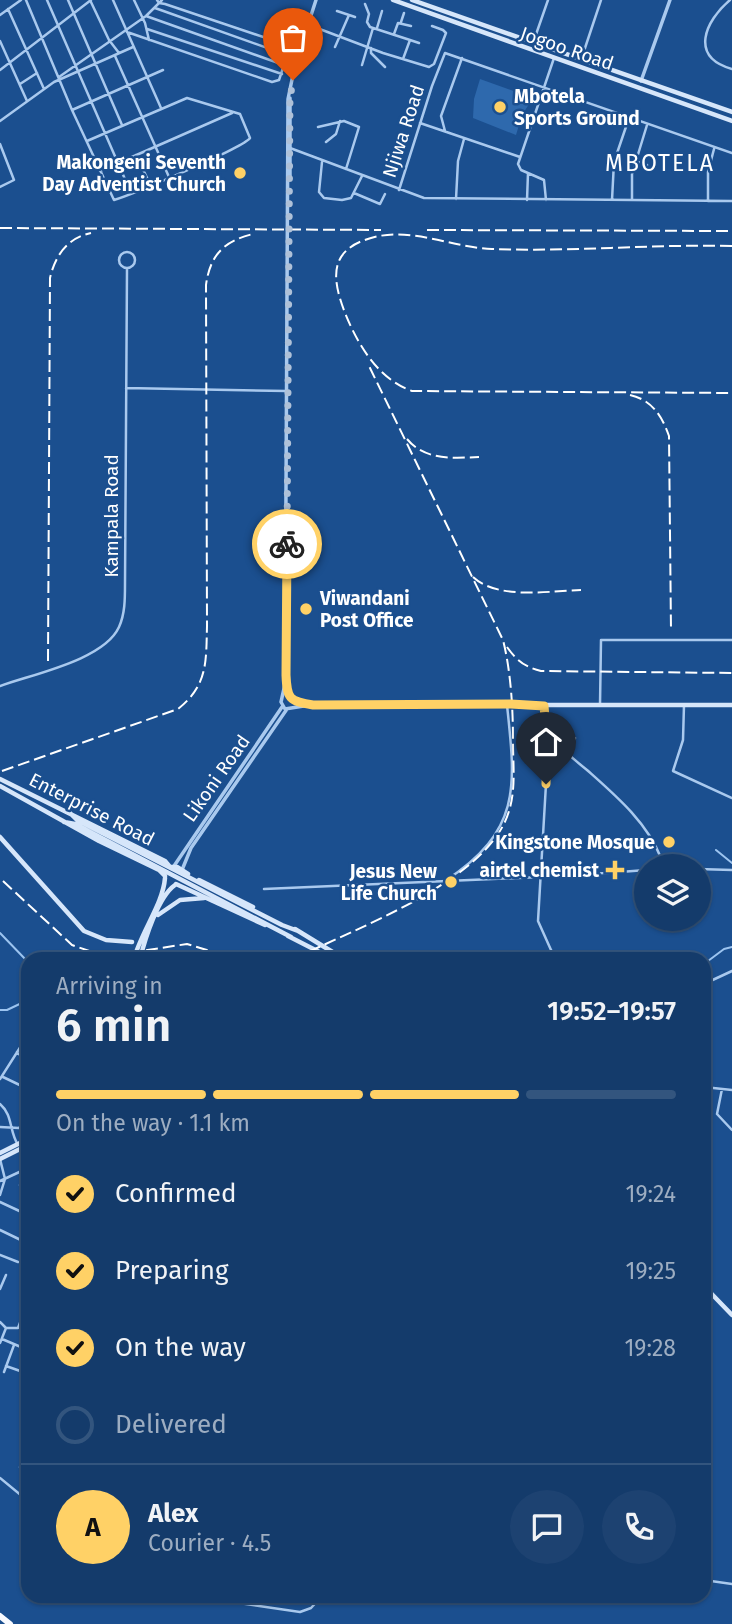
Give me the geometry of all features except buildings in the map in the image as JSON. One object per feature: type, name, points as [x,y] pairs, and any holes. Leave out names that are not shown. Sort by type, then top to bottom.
[{"type":"highway","points":[[0,1616],[10,1624]]},
{"type":"main road","name":"Jogoo Road","points":[[393,0],[732,121]]},
{"type":"main road","name":"Jogoo Road","points":[[412,0],[732,112]]},
{"type":"main road","points":[[476,30],[479,24]]},
{"type":"main road","points":[[690,106],[693,98]]},
{"type":"main road","points":[[310,705],[732,705]]},
{"type":"main road","name":"Enterprise Road","points":[[0,779],[165,861],[172,867]]},
{"type":"main road","name":"Enterprise Road","points":[[0,786],[159,870],[165,877]]},
{"type":"main road","points":[[70,813],[77,820],[282,925],[298,930]]},
{"type":"main road","points":[[64,822],[86,830],[320,952]]},
{"type":"main road","points":[[0,837],[84,931],[106,940],[132,942],[147,937]]},
{"type":"main road","points":[[138,952],[155,918],[167,888],[165,877],[172,867],[298,930],[333,952]]},
{"type":"main road","points":[[140,952],[140,940],[167,888],[183,879],[182,870]]},
{"type":"main road","points":[[165,877],[168,882],[291,937]]},
{"type":"main road","points":[[155,918],[180,900],[211,900]]},
{"type":"main road","points":[[132,942],[140,947]]},
{"type":"main road","points":[[0,1153],[21,1142]]},
{"type":"main road","points":[[0,1159],[21,1148]]},
{"type":"main road","points":[[711,1293],[732,1315]]},
{"type":"street","points":[[0,15],[23,0],[42,37],[72,110],[114,200],[248,141],[250,136],[242,116],[189,97],[87,141]]},
{"type":"street","points":[[47,0],[131,193]]},
{"type":"street","points":[[68,0],[122,124]]},
{"type":"street","points":[[0,70],[90,0],[109,40],[120,53]]},
{"type":"street","points":[[113,0],[161,108]]},
{"type":"street","points":[[134,0],[144,17],[149,40]]},
{"type":"street","points":[[288,220],[290,99],[296,67],[317,0]]},
{"type":"street","points":[[291,699],[287,695],[286,675],[288,99],[295,65],[317,0]]},
{"type":"street","points":[[533,43],[548,0]]},
{"type":"street","points":[[580,60],[601,0]]},
{"type":"street","points":[[641,81],[670,0]]},
{"type":"street","points":[[59,79],[76,64],[144,17],[159,1],[289,47],[282,74],[278,81],[274,82],[126,31]]},
{"type":"street","points":[[731,1],[710,22],[706,43],[711,58],[732,69]]},
{"type":"street","points":[[365,4],[369,15],[367,22],[375,28],[419,43]]},
{"type":"street","points":[[155,8],[288,55]]},
{"type":"street","points":[[8,9],[44,89]]},
{"type":"street","points":[[362,65],[382,10]]},
{"type":"street","points":[[337,11],[355,17]]},
{"type":"street","points":[[394,34],[404,13]]},
{"type":"street","points":[[335,47],[349,15]]},
{"type":"street","points":[[144,17],[284,65]]},
{"type":"street","points":[[401,22],[411,26]]},
{"type":"street","points":[[309,25],[429,67],[437,65],[446,33],[432,26]]},
{"type":"street","points":[[147,29],[282,74]]},
{"type":"street","name":"Njiwa Road","points":[[403,60],[410,40]]},
{"type":"street","points":[[0,41],[27,101]]},
{"type":"street","points":[[0,121],[59,79],[133,47]]},
{"type":"street","points":[[369,48],[385,67]]},
{"type":"street","name":"Njiwa Road","points":[[461,58],[445,53],[437,65],[399,190],[424,198],[732,201]]},
{"type":"street","points":[[115,56],[169,177]]},
{"type":"street","points":[[445,132],[441,116],[461,58],[732,153]]},
{"type":"street","points":[[546,200],[545,181],[519,168],[520,157],[554,58]]},
{"type":"street","points":[[72,110],[163,70]]},
{"type":"street","points":[[20,84],[37,73]]},
{"type":"street","points":[[100,171],[233,112]]},
{"type":"street","points":[[612,200],[614,162],[629,118]]},
{"type":"street","points":[[326,142],[337,134],[340,121]]},
{"type":"street","points":[[318,127],[346,121],[360,129],[345,170]]},
{"type":"street","points":[[420,123],[520,157]]},
{"type":"street","points":[[632,200],[632,174],[648,124]]},
{"type":"street","points":[[456,199],[458,161],[464,139]]},
{"type":"street","points":[[0,144],[15,180],[0,187]]},
{"type":"street","points":[[708,201],[708,172],[715,147]]},
{"type":"street","points":[[290,148],[399,190]]},
{"type":"street","points":[[136,155],[150,185]]},
{"type":"street","points":[[322,161],[319,175],[321,196],[342,200],[351,198],[362,176]]},
{"type":"street","points":[[635,161],[647,165]]},
{"type":"street","points":[[527,200],[528,173]]},
{"type":"street","points":[[354,192],[380,204],[385,194]]},
{"type":"street","points":[[286,708],[281,702],[287,482],[288,238]]},
{"type":"street","points":[[125,252],[134,257],[134,263],[127,269],[118,260],[125,252]]},
{"type":"street","name":"Kampala Road","points":[[0,686],[98,650],[113,638],[124,614],[127,269]]},
{"type":"street","points":[[125,388],[287,391]]},
{"type":"street","points":[[600,705],[601,640],[732,640]]},
{"type":"street","points":[[283,698],[310,705]]},
{"type":"street","points":[[182,870],[191,848],[291,699]]},
{"type":"street","points":[[286,708],[310,705]]},
{"type":"street","points":[[443,882],[466,867],[487,847],[507,811],[512,782],[507,705]]},
{"type":"street","points":[[684,705],[683,740],[673,771],[732,798]]},
{"type":"street","points":[[544,706],[547,740],[538,921],[544,937],[554,952]]},
{"type":"street","name":"Likoni Road","points":[[172,867],[286,708]]},
{"type":"street","points":[[567,753],[575,738]]},
{"type":"street","points":[[547,740],[567,753],[631,810],[659,854]]},
{"type":"street","points":[[711,869],[732,870]]},
{"type":"street","points":[[264,889],[634,871]]},
{"type":"street","points":[[711,981],[732,971]]},
{"type":"street","points":[[21,1046],[1,1077],[21,1086]]},
{"type":"street","points":[[17,1052],[21,1056]]},
{"type":"street","points":[[711,1087],[732,1090]]},
{"type":"street","points":[[722,1088],[716,1114],[732,1130]]},
{"type":"street","points":[[0,1114],[1,1105]]},
{"type":"street","points":[[1,1105],[9,1116],[12,1135],[18,1144]]},
{"type":"street","points":[[0,1127],[21,1127]]},
{"type":"street","points":[[0,1159],[5,1179],[0,1195]]},
{"type":"street","points":[[0,1181],[21,1171]]},
{"type":"street","points":[[0,1202],[21,1212]]},
{"type":"street","points":[[0,1230],[21,1240]]},
{"type":"street","points":[[0,1255],[18,1262]]},
{"type":"street","points":[[0,1289],[6,1275]]},
{"type":"street","points":[[0,1322],[6,1328],[18,1328],[21,1320]]},
{"type":"street","points":[[6,1328],[1,1341],[21,1348]]},
{"type":"street","points":[[4,1371],[14,1345]]},
{"type":"street","points":[[6,1366],[21,1371]]},
{"type":"street","points":[[0,1478],[21,1495]]},
{"type":"street","points":[[711,1581],[732,1584]]},
{"type":"street","points":[[239,1603],[300,1612],[311,1608],[315,1603]]},
{"type":"shaded area","name":"Mbotela Sports Ground","points":[[480,79],[533,98],[522,115],[516,135],[473,118],[474,99]]},
{"type":"waterway","points":[[716,850],[732,863]]},
{"type":"waterway","points":[[0,933],[21,955]]},
{"type":"waterway","points":[[711,959],[724,949],[732,947]]},
{"type":"waterway","points":[[0,1010],[7,1010],[21,1003]]},
{"type":"railway","points":[[0,228],[381,230]]},
{"type":"railway","points":[[427,230],[732,231]]},
{"type":"railway","points":[[48,661],[50,278],[63,249],[75,239],[91,233]]},
{"type":"railway","points":[[2,771],[178,709],[200,682],[205,662],[207,626],[206,285],[211,265],[220,251],[226,245],[253,234]]},
{"type":"railway","points":[[732,246],[492,249],[417,236],[386,235],[357,243],[347,250],[340,258],[336,277],[345,313],[363,349],[389,378],[412,391],[732,393]]},
{"type":"railway","points":[[309,952],[417,900],[476,859],[497,836],[509,811],[513,794],[512,704],[503,640],[369,366]]},
{"type":"railway","points":[[630,395],[638,397],[655,410],[669,436],[671,631]]},
{"type":"railway","points":[[407,439],[431,455],[450,458],[479,457]]},
{"type":"railway","points":[[473,577],[496,589],[524,593],[581,590]]},
{"type":"railway","points":[[507,647],[522,663],[541,671],[732,673]]},
{"type":"railway","points":[[3,881],[72,945],[92,952]]},
{"type":"railway","points":[[134,952],[187,944],[213,952]]},
{"type":"way so far","points":[[287,544],[290,99],[293,80]]},
{"type":"place","name":"Mbotela Sports Ground","points":[[500,107]]},
{"type":"place","name":"Makongeni Seventh Day Adventist Church","points":[[240,173]]},
{"type":"place","name":"Viwandani Post Office","points":[[306,609]]},
{"type":"place","name":"Kingstone Mosque","points":[[669,842]]},
{"type":"place","name":"airtel chemist","points":[[615,870]]},
{"type":"place","name":"Jesus New Life Church","points":[[451,882]]},
{"type":"district","name":"MBOTELA","points":[[660,163]]},
{"type":"route","points":[[287,544],[286,675],[287,695],[292,700],[310,705],[544,706],[547,740],[546,784]]}]
